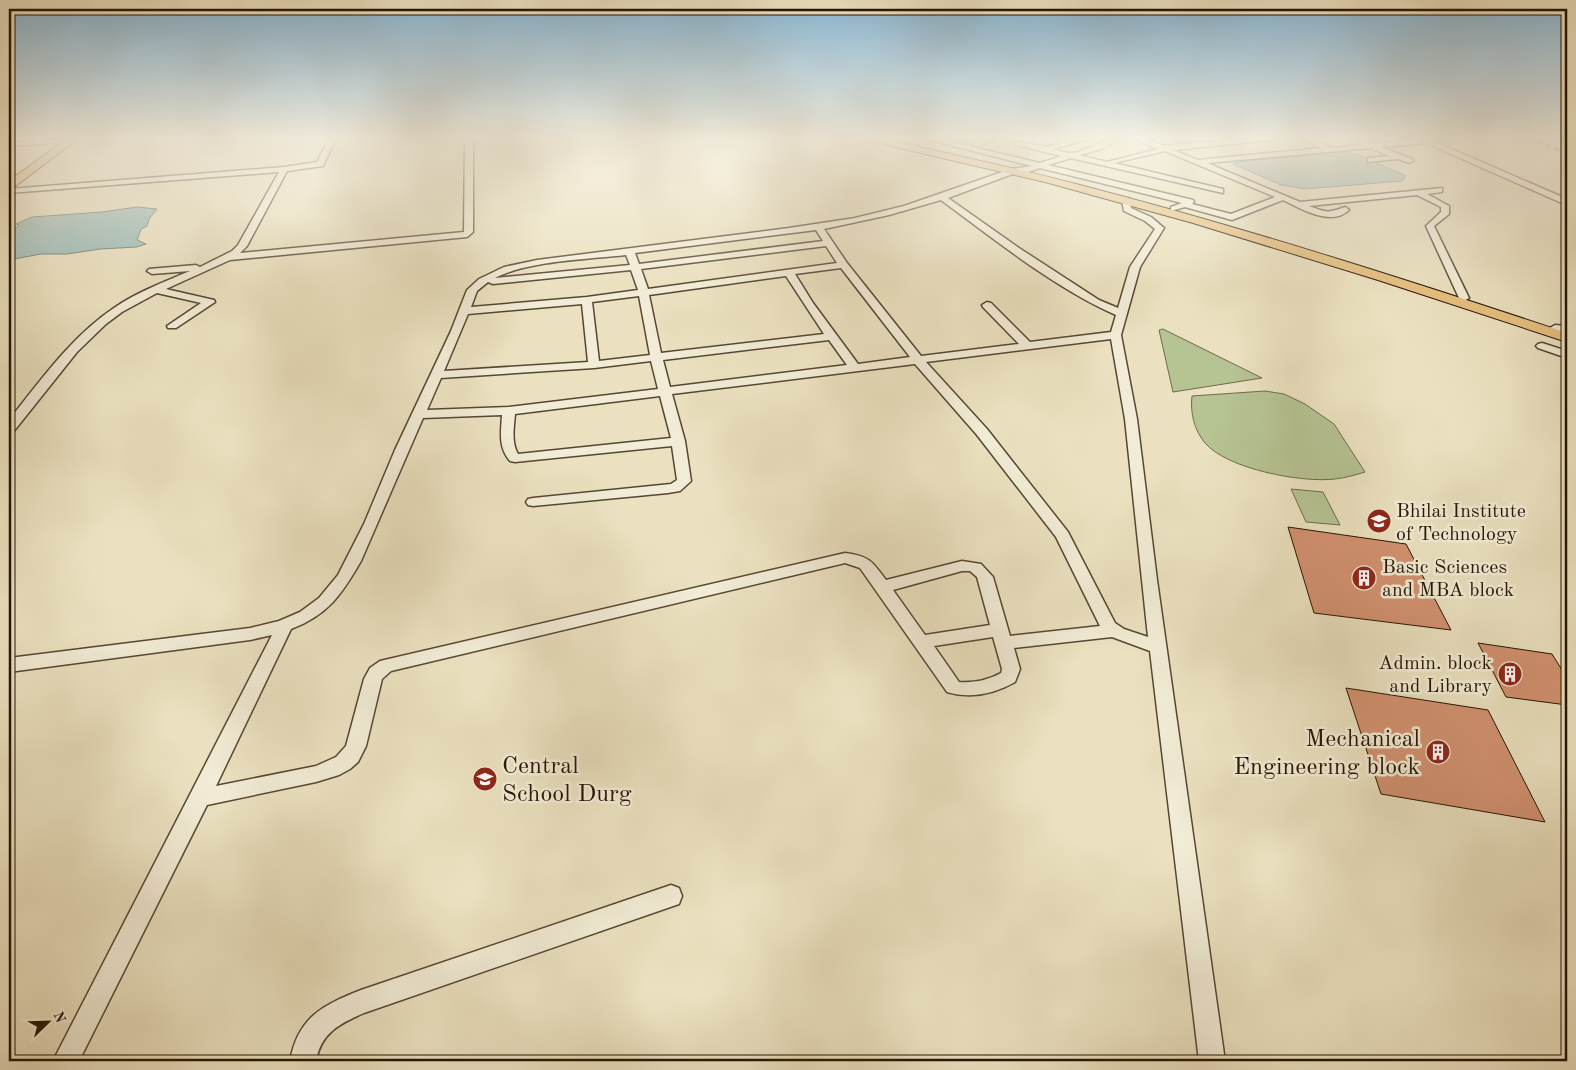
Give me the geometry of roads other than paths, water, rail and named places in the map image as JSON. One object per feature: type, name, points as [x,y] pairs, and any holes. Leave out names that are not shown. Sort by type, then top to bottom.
[{"type":"main road","points":[[1082,188],[1316,256],[1567,338]]},
{"type":"main road","points":[[1110,188],[1190,203],[1464,298],[1563,330]]},
{"type":"street","points":[[9,191],[47,188]]},
{"type":"street","points":[[9,428],[78,344],[102,321],[119,309],[228,257],[242,246],[274,188]]},
{"type":"street","points":[[228,257],[467,234],[470,221],[469,188]]},
{"type":"street","points":[[9,665],[250,634],[284,627],[307,617],[332,594],[358,551],[418,414],[438,375],[472,290],[479,282],[513,268],[818,228],[872,217],[969,188]]},
{"type":"street","points":[[1128,188],[1190,203],[1232,217],[1254,207],[1282,198]]},
{"type":"street","points":[[1208,188],[1220,191]]},
{"type":"street","points":[[1190,203],[1231,188]]},
{"type":"street","points":[[1259,188],[1330,215],[1339,214],[1345,210]]},
{"type":"street","points":[[1534,188],[1567,202]]},
{"type":"street","points":[[1299,204],[1439,190]]},
{"type":"street","points":[[1418,192],[1445,206],[1446,212],[1444,216],[1433,222],[1430,226],[1464,298]]},
{"type":"street","points":[[942,197],[1016,250],[1095,302],[1121,313]]},
{"type":"street","points":[[1126,200],[1128,209],[1148,219],[1160,228],[1135,267],[1116,335],[1131,419],[1158,647],[1212,1061]]},
{"type":"street","points":[[818,228],[843,265],[918,360],[982,432],[1063,535],[1106,622],[1113,631]]},
{"type":"street","points":[[479,282],[636,267],[827,243]]},
{"type":"street","points":[[533,502],[675,488],[685,478],[678,441],[656,357],[644,293],[630,252]]},
{"type":"street","points":[[465,311],[587,300],[843,265]]},
{"type":"street","points":[[152,271],[205,268]]},
{"type":"street","points":[[789,273],[808,304],[854,368]]},
{"type":"street","points":[[157,290],[210,302],[172,326]]},
{"type":"street","points":[[587,300],[594,364]]},
{"type":"street","points":[[988,305],[1027,346]]},
{"type":"street","points":[[418,414],[509,411],[666,393],[1116,335]]},
{"type":"street","points":[[438,375],[594,364],[832,336]]},
{"type":"street","points":[[1542,346],[1567,356]]},
{"type":"street","points":[[509,411],[509,453],[515,458],[678,441]]},
{"type":"street","points":[[200,798],[316,774],[343,763],[351,756],[356,746],[376,673],[386,666],[836,559],[852,558],[866,564],[948,682],[958,689],[964,690],[1000,682],[1009,677],[1011,669],[985,577],[973,566],[962,566],[882,586]]},
{"type":"street","points":[[66,1061],[200,798],[284,627]]},
{"type":"street","points":[[921,642],[1113,631],[1158,647]]},
{"type":"street","points":[[303,1061],[309,1037],[320,1024],[339,1012],[361,1002],[671,896]]},
{"type":"water","points":[[137,207],[157,209],[149,219],[147,226],[141,229],[137,240],[146,244],[137,247],[100,249],[67,254],[41,254],[9,260],[9,242],[12,236],[9,234],[19,225],[16,224],[32,217],[102,212]]},
{"type":"place","name":"Bhilai Institute of Technology","points":[[1379,521]]},
{"type":"place","name":"Basic Sciences and MBA block","points":[[1364,578]]},
{"type":"place","name":"Admin. block and Library","points":[[1510,674]]},
{"type":"place","name":"Mechanical Engineering block","points":[[1438,752]]},
{"type":"place","name":"Central School Durg","points":[[485,779]]}]
